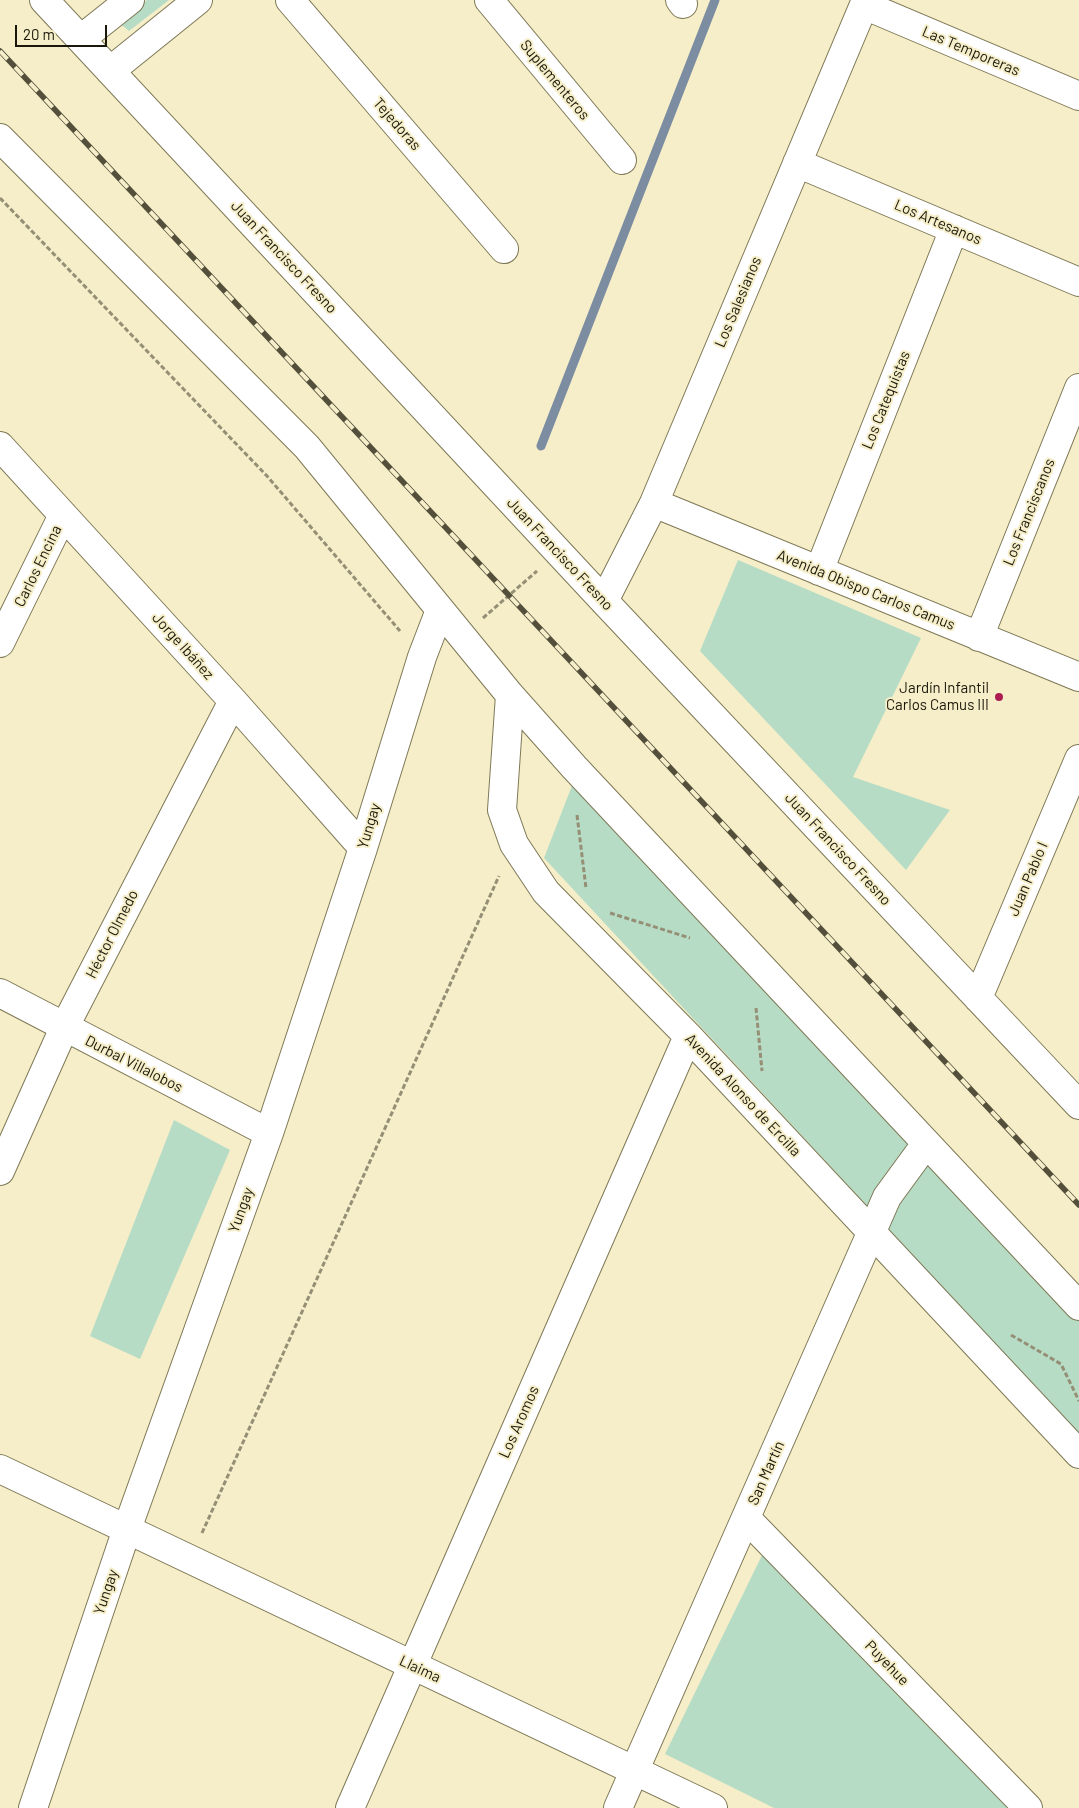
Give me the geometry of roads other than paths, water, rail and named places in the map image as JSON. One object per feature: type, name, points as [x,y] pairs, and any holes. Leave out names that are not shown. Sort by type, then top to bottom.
[{"type":"street","name":"Juan Francisco Fresno","points":[[44,0],[559,553],[1079,1105]]},
{"type":"street","points":[[81,39],[130,0]]},
{"type":"street","points":[[110,71],[198,0]]},
{"type":"street","name":"Tejedoras","points":[[290,0],[504,249]]},
{"type":"street","name":"Suplementeros","points":[[489,0],[622,160]]},
{"type":"street","name":"Las Temporeras","points":[[865,3],[1079,96]]},
{"type":"street","name":"Los Salesianos","points":[[604,601],[654,503],[865,3]]},
{"type":"street","points":[[1,142],[307,447],[510,695],[574,767],[926,1145],[1079,1306]]},
{"type":"street","name":"Los Artesanos","points":[[797,163],[1079,282]]},
{"type":"street","name":"Los Catequistas","points":[[819,571],[954,229]]},
{"type":"street","name":"Los Franciscanos","points":[[979,636],[1079,388]]},
{"type":"street","name":"Jorge Ibáñez","points":[[0,446],[233,701],[363,848]]},
{"type":"street","name":"Avenida Obispo Carlos Camus","points":[[654,503],[1079,677]]},
{"type":"street","name":"Carlos Encina","points":[[0,643],[63,515]]},
{"type":"street","name":"Yungay","points":[[33,1808],[127,1529],[269,1133],[363,848],[422,656],[440,610]]},
{"type":"street","name":"Avenida Alonso de Ercilla","points":[[510,695],[502,810],[514,844],[546,892],[688,1036],[1079,1454]]},
{"type":"street","name":"Héctor Olmedo","points":[[0,1171],[64,1028],[233,701]]},
{"type":"street","name":"Juan Pablo I","points":[[978,998],[1079,759]]},
{"type":"street","name":"Durbal Villalobos","points":[[0,993],[64,1028],[269,1133]]},
{"type":"street","name":"Los Aromos","points":[[350,1808],[688,1036]]},
{"type":"street","name":"San Martín","points":[[618,1808],[887,1197],[926,1145]]},
{"type":"street","name":"Llaima","points":[[0,1468],[190,1561],[713,1808]]},
{"type":"street","name":"Puyehue","points":[[746,1518],[1028,1808]]},
{"type":"waterway","points":[[541,446],[715,0]]},
{"type":"railway","points":[[0,51],[1079,1205]]},
{"type":"place","name":"Jardín Infantil Carlos Camus III","points":[[999,697]]}]
